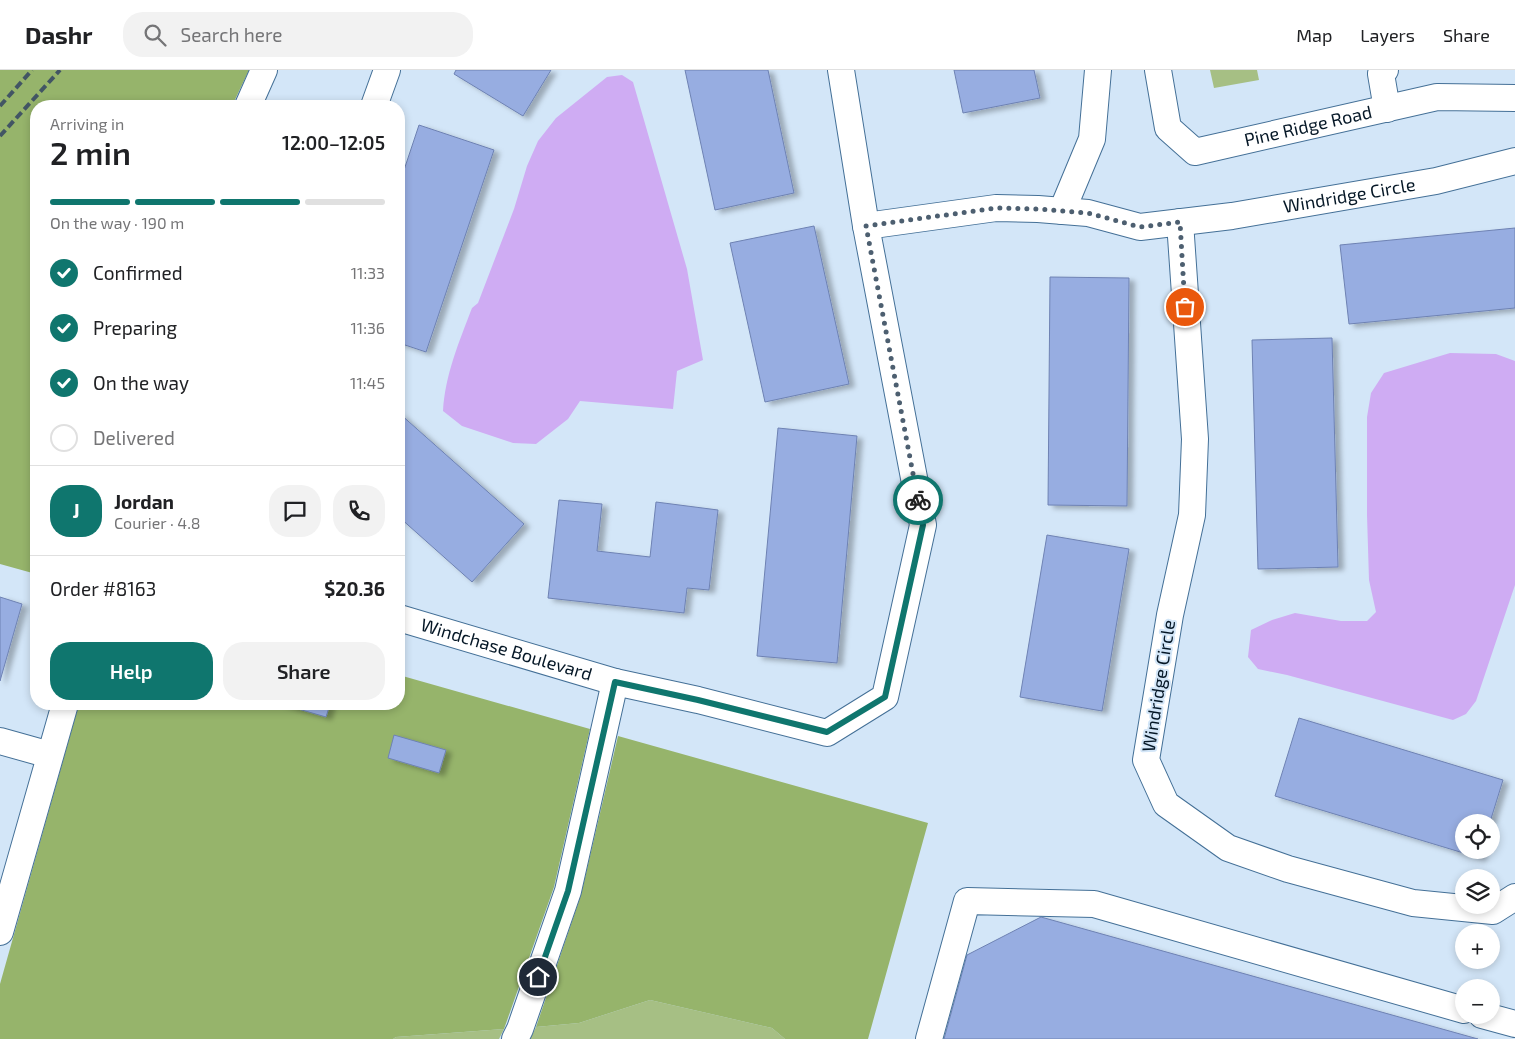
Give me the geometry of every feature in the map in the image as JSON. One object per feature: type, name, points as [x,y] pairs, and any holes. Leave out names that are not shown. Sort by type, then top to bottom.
[{"type":"street","points":[[251,100],[264,70]]},
{"type":"street","points":[[376,100],[388,70]]},
{"type":"street","name":"Windchase Boulevard","points":[[405,620],[615,682],[698,700],[827,732],[885,697],[923,525],[866,226],[841,70]]},
{"type":"street","points":[[1062,211],[1092,139],[1098,70]]},
{"type":"street","name":"Pine Ridge Road","points":[[1158,70],[1168,128],[1195,152],[1437,97],[1515,98]]},
{"type":"street","points":[[1384,70],[1381,74],[1387,109]]},
{"type":"street","name":"Windridge Circle","points":[[866,226],[996,208],[1088,213],[1140,227],[1232,216],[1436,181],[1515,161]]},
{"type":"street","name":"Windridge Circle","points":[[1180,222],[1195,439],[1192,515],[1170,615],[1146,760],[1166,804],[1228,848],[1288,869],[1413,903],[1493,911],[1515,897]]},
{"type":"street","name":"Windchase Boulevard","points":[[515,1039],[568,891],[615,682]]},
{"type":"street","points":[[0,932],[63,710]]},
{"type":"street","points":[[0,741],[50,755]]},
{"type":"street","points":[[929,1039],[967,901],[1094,904],[1455,1007]]},
{"type":"street","points":[[1500,1020],[1515,1024]]},
{"type":"green space","points":[[0,70],[249,70],[235,100],[30,100],[30,572],[0,564]]},
{"type":"green space","points":[[1210,70],[1257,70],[1259,80],[1214,88]]},
{"type":"green space","points":[[405,677],[590,729],[554,887],[504,1029],[396,1037],[393,1039],[0,1039],[0,984],[77,710],[405,710]]},
{"type":"green space","points":[[618,736],[928,823],[868,1039],[785,1039],[772,1028],[650,1000],[579,1023],[536,1027],[581,895]]},
{"type":"green space","points":[[650,1000],[772,1028],[785,1039],[530,1039],[536,1027],[579,1023]]},
{"type":"green space","points":[[504,1029],[499,1039],[393,1039],[396,1037]]},
{"type":"shaded area","points":[[622,75],[633,82],[687,269],[703,360],[677,371],[673,409],[580,401],[568,419],[536,444],[513,443],[462,426],[443,411],[450,372],[472,308],[478,303],[514,209],[527,166],[538,141],[556,118],[607,77]]},
{"type":"shaded area","points":[[1450,353],[1496,354],[1515,361],[1515,585],[1476,701],[1466,714],[1453,720],[1287,675],[1258,669],[1248,657],[1251,630],[1272,620],[1295,613],[1341,621],[1367,621],[1376,612],[1369,580],[1367,515],[1367,417],[1371,393],[1384,373]]},
{"type":"building","points":[[456,70],[551,70],[523,116],[454,74]]},
{"type":"building","points":[[685,70],[768,70],[794,193],[715,210]]},
{"type":"building","points":[[954,70],[1034,70],[1040,98],[963,113]]},
{"type":"building","points":[[419,125],[494,150],[426,352],[405,345],[405,167]]},
{"type":"building","points":[[814,226],[849,384],[765,402],[730,243]]},
{"type":"building","points":[[1515,228],[1515,308],[1349,324],[1340,245]]},
{"type":"building","points":[[1050,277],[1129,278],[1127,506],[1048,505]]},
{"type":"building","points":[[1332,338],[1338,567],[1258,569],[1252,340]]},
{"type":"building","points":[[405,418],[524,524],[472,582],[405,522]]},
{"type":"building","points":[[778,428],[857,436],[837,663],[757,656]]},
{"type":"building","points":[[559,500],[602,504],[597,551],[650,557],[656,502],[718,510],[709,590],[687,588],[684,613],[548,598]]},
{"type":"building","points":[[1047,535],[1129,549],[1102,711],[1020,697]]},
{"type":"building","points":[[0,597],[22,604],[0,681]]},
{"type":"building","points":[[302,710],[328,710],[326,717]]},
{"type":"building","points":[[1299,718],[1503,780],[1492,814],[1455,814],[1455,850],[1275,796]]},
{"type":"building","points":[[394,735],[446,750],[439,773],[388,758]]},
{"type":"building","points":[[1041,917],[1478,1039],[944,1039],[967,955]]},
{"type":"railway","points":[[0,106],[32,70]]},
{"type":"railway","points":[[33,100],[60,70]]},
{"type":"railway","points":[[0,136],[30,103]]},
{"type":"way so far","points":[[918,500],[866,226],[996,208],[1088,213],[1140,227],[1180,222],[1185,307]]},
{"type":"route","points":[[538,977],[568,891],[615,682],[698,700],[827,732],[842,724],[885,697],[923,525],[918,500]]}]
